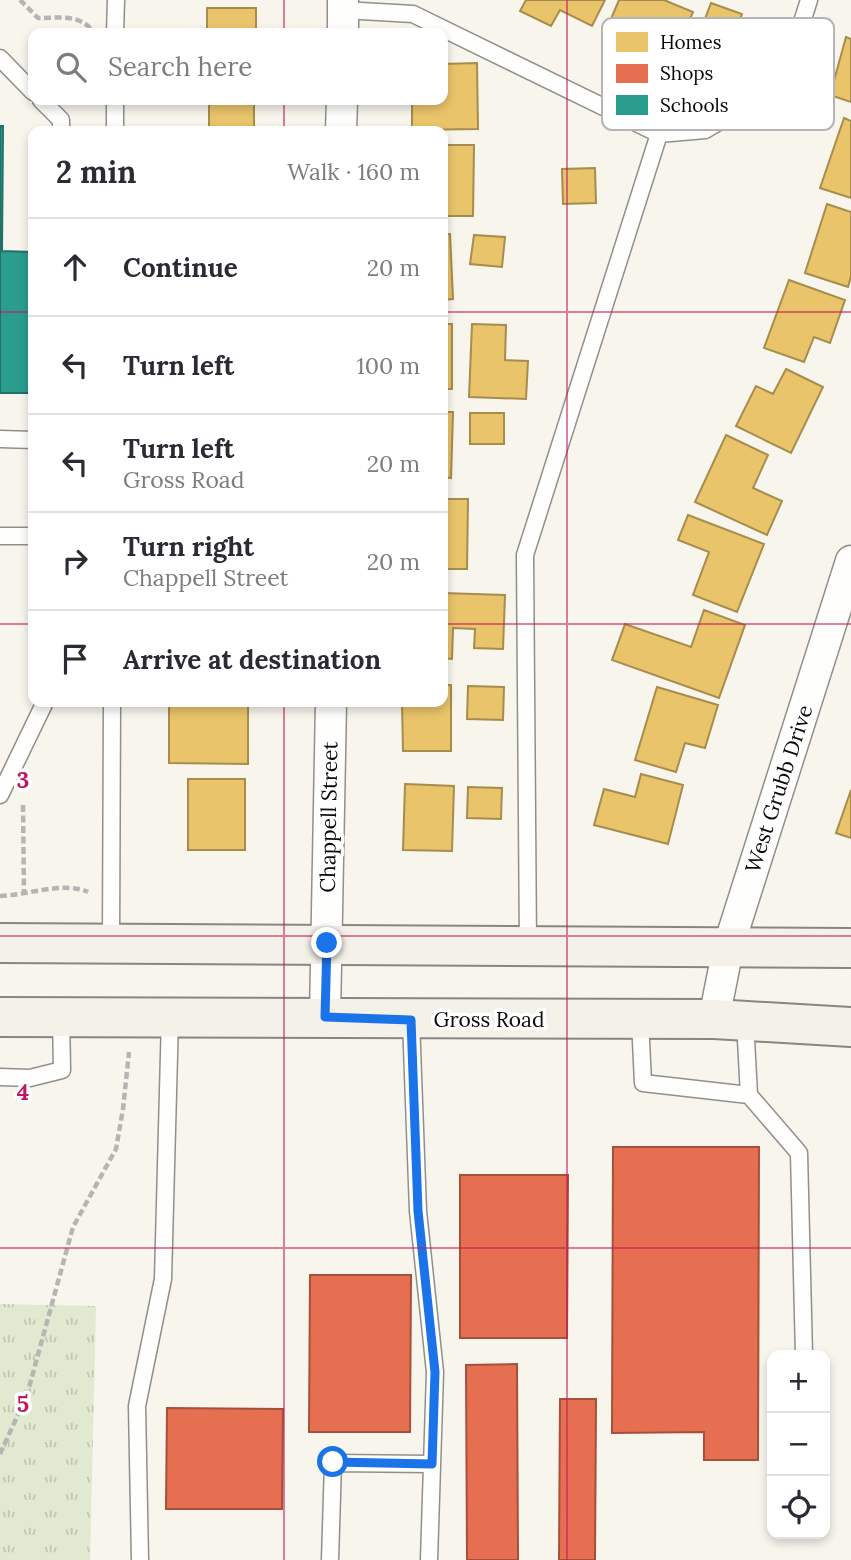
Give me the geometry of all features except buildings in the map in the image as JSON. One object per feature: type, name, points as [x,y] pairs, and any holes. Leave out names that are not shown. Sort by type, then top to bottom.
[{"type":"main road","points":[[0,943],[851,948]]},
{"type":"main road","name":"Gross Road","points":[[0,1017],[730,1020],[851,1027]]},
{"type":"street","points":[[341,126],[342,105]]},
{"type":"street","name":"West Grubb Drive","points":[[730,1020],[728,948],[851,561]]},
{"type":"street","name":"Chappell Street","points":[[325,1017],[331,707]]},
{"type":"lane","points":[[115,28],[116,0]]},
{"type":"lane","points":[[804,18],[810,0]]},
{"type":"lane","points":[[343,14],[413,14],[442,28]]},
{"type":"lane","points":[[448,31],[602,106]]},
{"type":"lane","points":[[0,58],[28,87]]},
{"type":"lane","points":[[46,105],[61,120],[61,126]]},
{"type":"lane","points":[[115,105],[115,126]]},
{"type":"lane","points":[[651,130],[659,134],[705,130]]},
{"type":"lane","points":[[528,946],[525,555],[659,134]]},
{"type":"lane","points":[[0,439],[28,440]]},
{"type":"lane","points":[[0,536],[28,536]]},
{"type":"lane","points":[[0,794],[44,707]]},
{"type":"lane","points":[[111,943],[112,707]]},
{"type":"lane","points":[[0,1077],[30,1078],[62,1070],[61,1017]]},
{"type":"lane","points":[[140,1560],[137,1406],[163,1279],[170,1017]]},
{"type":"lane","points":[[411,1020],[418,1211],[435,1372],[429,1560]]},
{"type":"lane","points":[[640,1020],[643,1083],[749,1095]]},
{"type":"lane","points":[[730,1020],[749,1095],[799,1153],[804,1350]]},
{"type":"lane","points":[[330,1560],[333,1462],[432,1464]]},
{"type":"path","points":[[20,0],[38,19],[70,18],[84,21],[90,28]]},
{"type":"path","points":[[24,798],[24,895]]},
{"type":"path","points":[[0,895],[24,895],[66,886],[85,890],[111,904]]},
{"type":"path","points":[[0,1454],[27,1395],[73,1227],[116,1149],[124,1109],[132,1017]]},
{"type":"green space","points":[[0,1304],[96,1306],[90,1560],[0,1560]]},
{"type":"route","points":[[327,943],[325,1017],[411,1020],[418,1211],[435,1372],[432,1464],[333,1462]]}]
